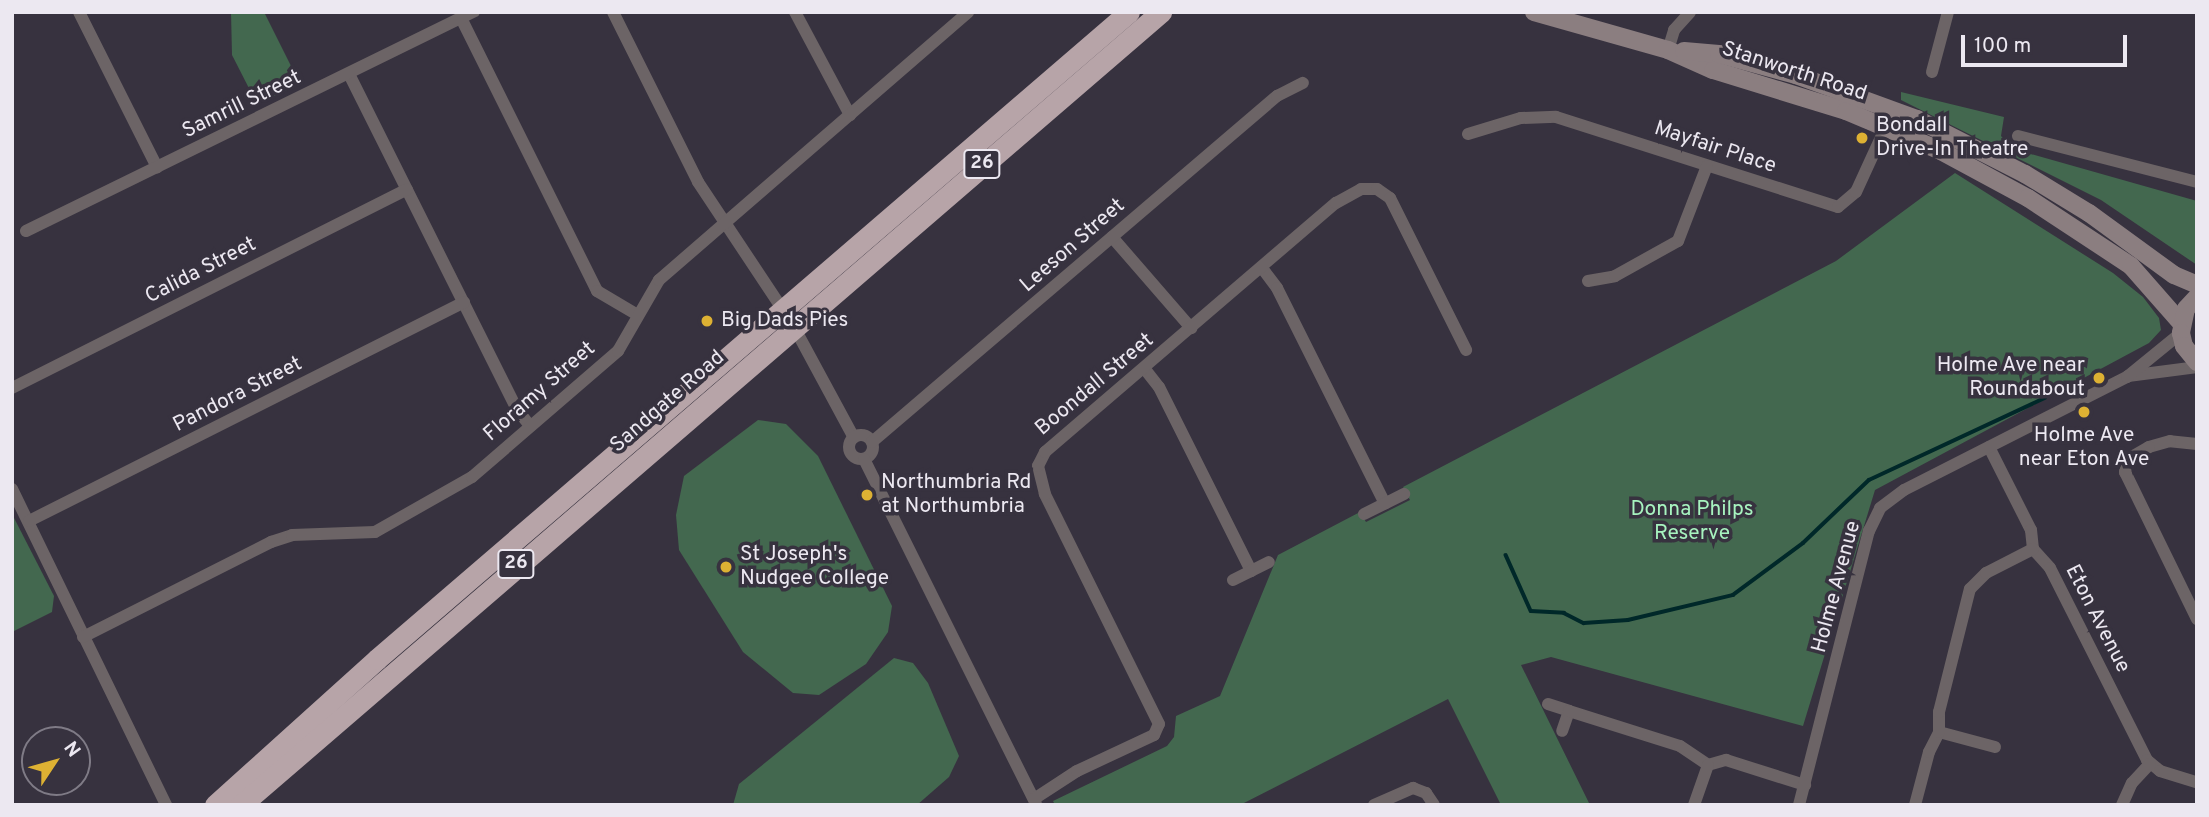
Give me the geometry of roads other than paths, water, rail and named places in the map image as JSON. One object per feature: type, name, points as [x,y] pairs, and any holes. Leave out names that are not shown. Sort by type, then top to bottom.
[{"type":"highway","name":"Sandgate Road","points":[[241,805],[1129,12]]},
{"type":"highway","name":"Sandgate Road","points":[[215,805],[788,318],[1161,12]]},
{"type":"main road","name":"Stanworth Road","points":[[1534,12],[1668,50],[1713,70],[1887,127],[1993,178],[2100,244],[2144,277],[2181,328],[2184,346],[2197,364]]},
{"type":"main road","name":"Stanworth Road","points":[[1668,50],[1719,54],[1894,109],[2025,174],[2089,213],[2174,275],[2197,285]]},
{"type":"main road","points":[[2181,328],[2197,297]]},
{"type":"street","points":[[79,12],[157,167]]},
{"type":"street","points":[[613,12],[686,159],[724,223],[788,318],[854,438],[851,453],[864,459],[1035,802]]},
{"type":"street","points":[[795,12],[850,115]]},
{"type":"street","name":"Floramy Street","points":[[83,637],[271,542],[315,533],[359,536],[391,525],[472,477],[618,351],[653,285],[968,12]]},
{"type":"street","points":[[1668,50],[1674,30],[1690,12]]},
{"type":"street","points":[[1932,72],[1948,12]]},
{"type":"street","points":[[468,15],[597,291],[636,314]]},
{"type":"street","name":"Samrill Street","points":[[26,231],[468,15]]},
{"type":"street","points":[[349,74],[516,408],[530,426]]},
{"type":"street","name":"Leeson Street","points":[[872,442],[1277,96],[1303,83]]},
{"type":"street","name":"Mayfair Place","points":[[1468,134],[1521,118],[1556,117],[1838,207],[1856,192],[1894,109]]},
{"type":"street","points":[[2018,136],[2197,182]]},
{"type":"street","points":[[1588,281],[1615,276],[1678,241],[1707,166]]},
{"type":"street","name":"Calida Street","points":[[12,388],[407,189]]},
{"type":"street","name":"Boondall Street","points":[[1035,802],[1077,771],[1150,737],[1159,728],[1157,715],[1038,474],[1045,453],[1346,196],[1377,189],[1393,203],[1466,351]]},
{"type":"street","points":[[1112,237],[1191,328]]},
{"type":"street","points":[[1262,268],[1277,288],[1385,503]]},
{"type":"street","name":"Pandora Street","points":[[29,521],[464,302]]},
{"type":"street","name":"Holme Avenue","points":[[1799,805],[1877,513],[1893,496],[2127,377],[2181,328]]},
{"type":"street","name":"Holme Avenue","points":[[2127,377],[2197,364]]},
{"type":"street","points":[[1144,368],[1159,387],[1251,571]]},
{"type":"street","points":[[854,438],[864,435],[872,442],[872,452],[864,459]]},
{"type":"street","points":[[2197,444],[2171,441],[2149,447],[2130,458],[2124,472],[2197,620]]},
{"type":"street","name":"Eton Avenue","points":[[1989,447],[2031,530],[2033,549],[2050,568],[2150,764]]},
{"type":"street","points":[[12,489],[167,804]]},
{"type":"street","points":[[1364,514],[1404,494]]},
{"type":"street","points":[[1915,805],[1928,752],[1939,732],[1938,712],[1970,589],[1986,573],[2033,549]]},
{"type":"street","points":[[1233,580],[1269,562]]},
{"type":"street","points":[[1548,704],[1680,746],[1708,765],[1726,760],[1805,785]]},
{"type":"street","points":[[1562,731],[1569,711]]},
{"type":"street","points":[[1939,732],[1995,747]]},
{"type":"street","points":[[2122,805],[2132,783],[2150,764],[2197,782]]},
{"type":"street","points":[[1694,805],[1708,765]]},
{"type":"street","points":[[1374,805],[1413,788],[1426,793],[1434,805]]},
{"type":"waterway","points":[[1506,555],[1531,611],[1564,613],[1584,623],[1628,620],[1733,595],[1803,543],[1869,480],[2045,398]]},
{"type":"place","name":"Bondall Drive-In Theatre","points":[[1862,138]]},
{"type":"place","name":"Big Dads Pies","points":[[707,321]]},
{"type":"place","name":"Holme Ave near Roundabout","points":[[2099,378]]},
{"type":"place","name":"Holme Ave near Eton Ave","points":[[2084,412]]},
{"type":"place","name":"Northumbria Rd at Northumbria","points":[[867,495]]},
{"type":"place","name":"St Joseph's Nudgee College","points":[[726,567]]},
{"type":"park label","name":"Donna Philps Reserve","points":[[1692,522]]}]
